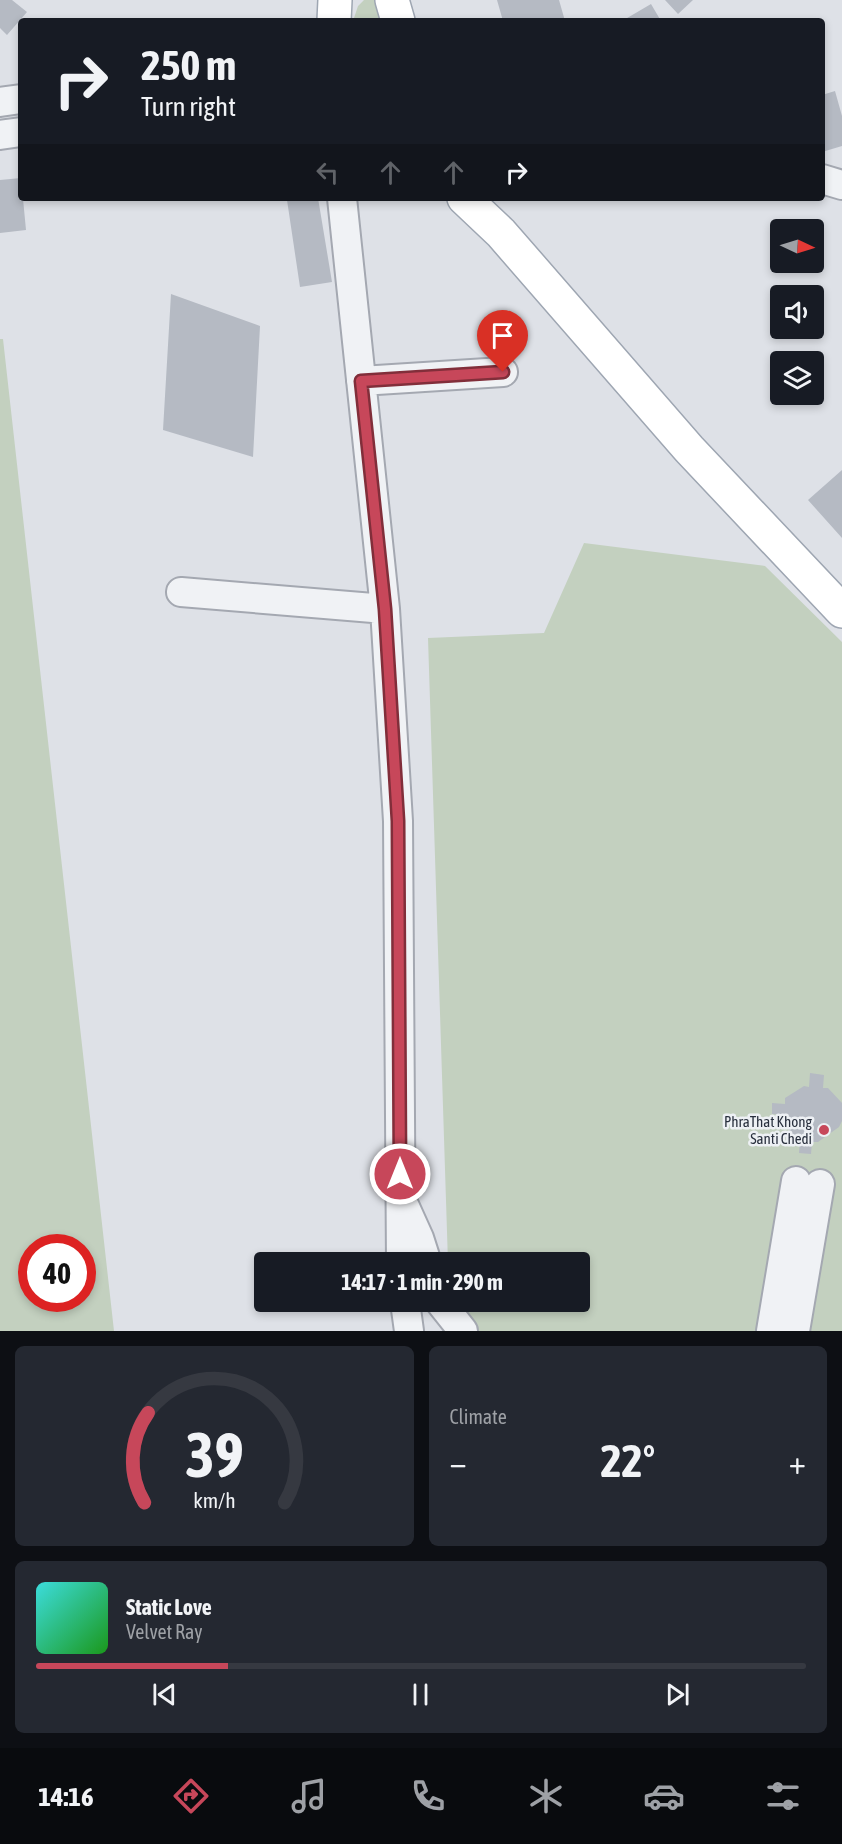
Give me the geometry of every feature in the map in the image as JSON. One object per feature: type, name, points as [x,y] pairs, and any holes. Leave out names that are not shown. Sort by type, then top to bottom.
[{"type":"main road","points":[[335,0],[335,18]]},
{"type":"main road","points":[[392,0],[399,18]]},
{"type":"main road","points":[[467,201],[501,233],[689,450],[842,611]]},
{"type":"main road","points":[[484,201],[501,233]]},
{"type":"street","points":[[336,18],[343,0]]},
{"type":"street","points":[[401,18],[405,0]]},
{"type":"street","points":[[0,102],[18,99]]},
{"type":"street","points":[[0,135],[18,132]]},
{"type":"street","points":[[825,180],[842,185]]},
{"type":"street","points":[[343,201],[385,609],[398,821],[401,1252]]},
{"type":"street","points":[[361,381],[503,372]]},
{"type":"street","points":[[181,592],[385,609]]},
{"type":"street","points":[[771,1331],[808,1183],[795,1331]]},
{"type":"street","points":[[400,1197],[423,1252]]},
{"type":"street","points":[[406,1312],[409,1331]]},
{"type":"street","points":[[448,1312],[463,1331]]},
{"type":"green space","points":[[364,0],[376,0],[386,18],[354,18],[358,6]]},
{"type":"green space","points":[[0,339],[3,339],[114,1331],[0,1331]]},
{"type":"green space","points":[[584,543],[765,566],[842,642],[842,1331],[451,1331],[450,1312],[590,1312],[590,1252],[448,1252],[428,638],[544,633]]},
{"type":"building","points":[[0,0],[12,0],[27,12],[22,18],[18,18],[18,22],[7,35],[0,28]]},
{"type":"building","points":[[497,0],[559,0],[564,18],[502,18]]},
{"type":"building","points":[[665,0],[693,0],[678,14]]},
{"type":"building","points":[[651,4],[659,18],[627,18]]},
{"type":"building","points":[[835,91],[842,116],[842,146],[825,151],[825,94]]},
{"type":"building","points":[[18,178],[18,201],[23,201],[26,230],[0,233],[0,180]]},
{"type":"building","points":[[287,201],[318,201],[332,282],[300,287]]},
{"type":"building","points":[[171,294],[260,326],[253,457],[163,430]]},
{"type":"building","points":[[842,470],[842,538],[808,500]]},
{"type":"building","points":[[810,1073],[824,1075],[823,1088],[828,1088],[842,1103],[842,1121],[839,1127],[818,1142],[812,1142],[811,1154],[799,1153],[800,1140],[795,1140],[784,1122],[784,1115],[772,1114],[772,1103],[785,1104],[785,1098],[804,1086],[809,1087]]},
{"type":"place","name":"PhraThat Khong Santi Chedi","points":[[824,1130]]},
{"type":"route","points":[[400,1174],[398,821],[385,609],[361,381],[503,372]]}]
